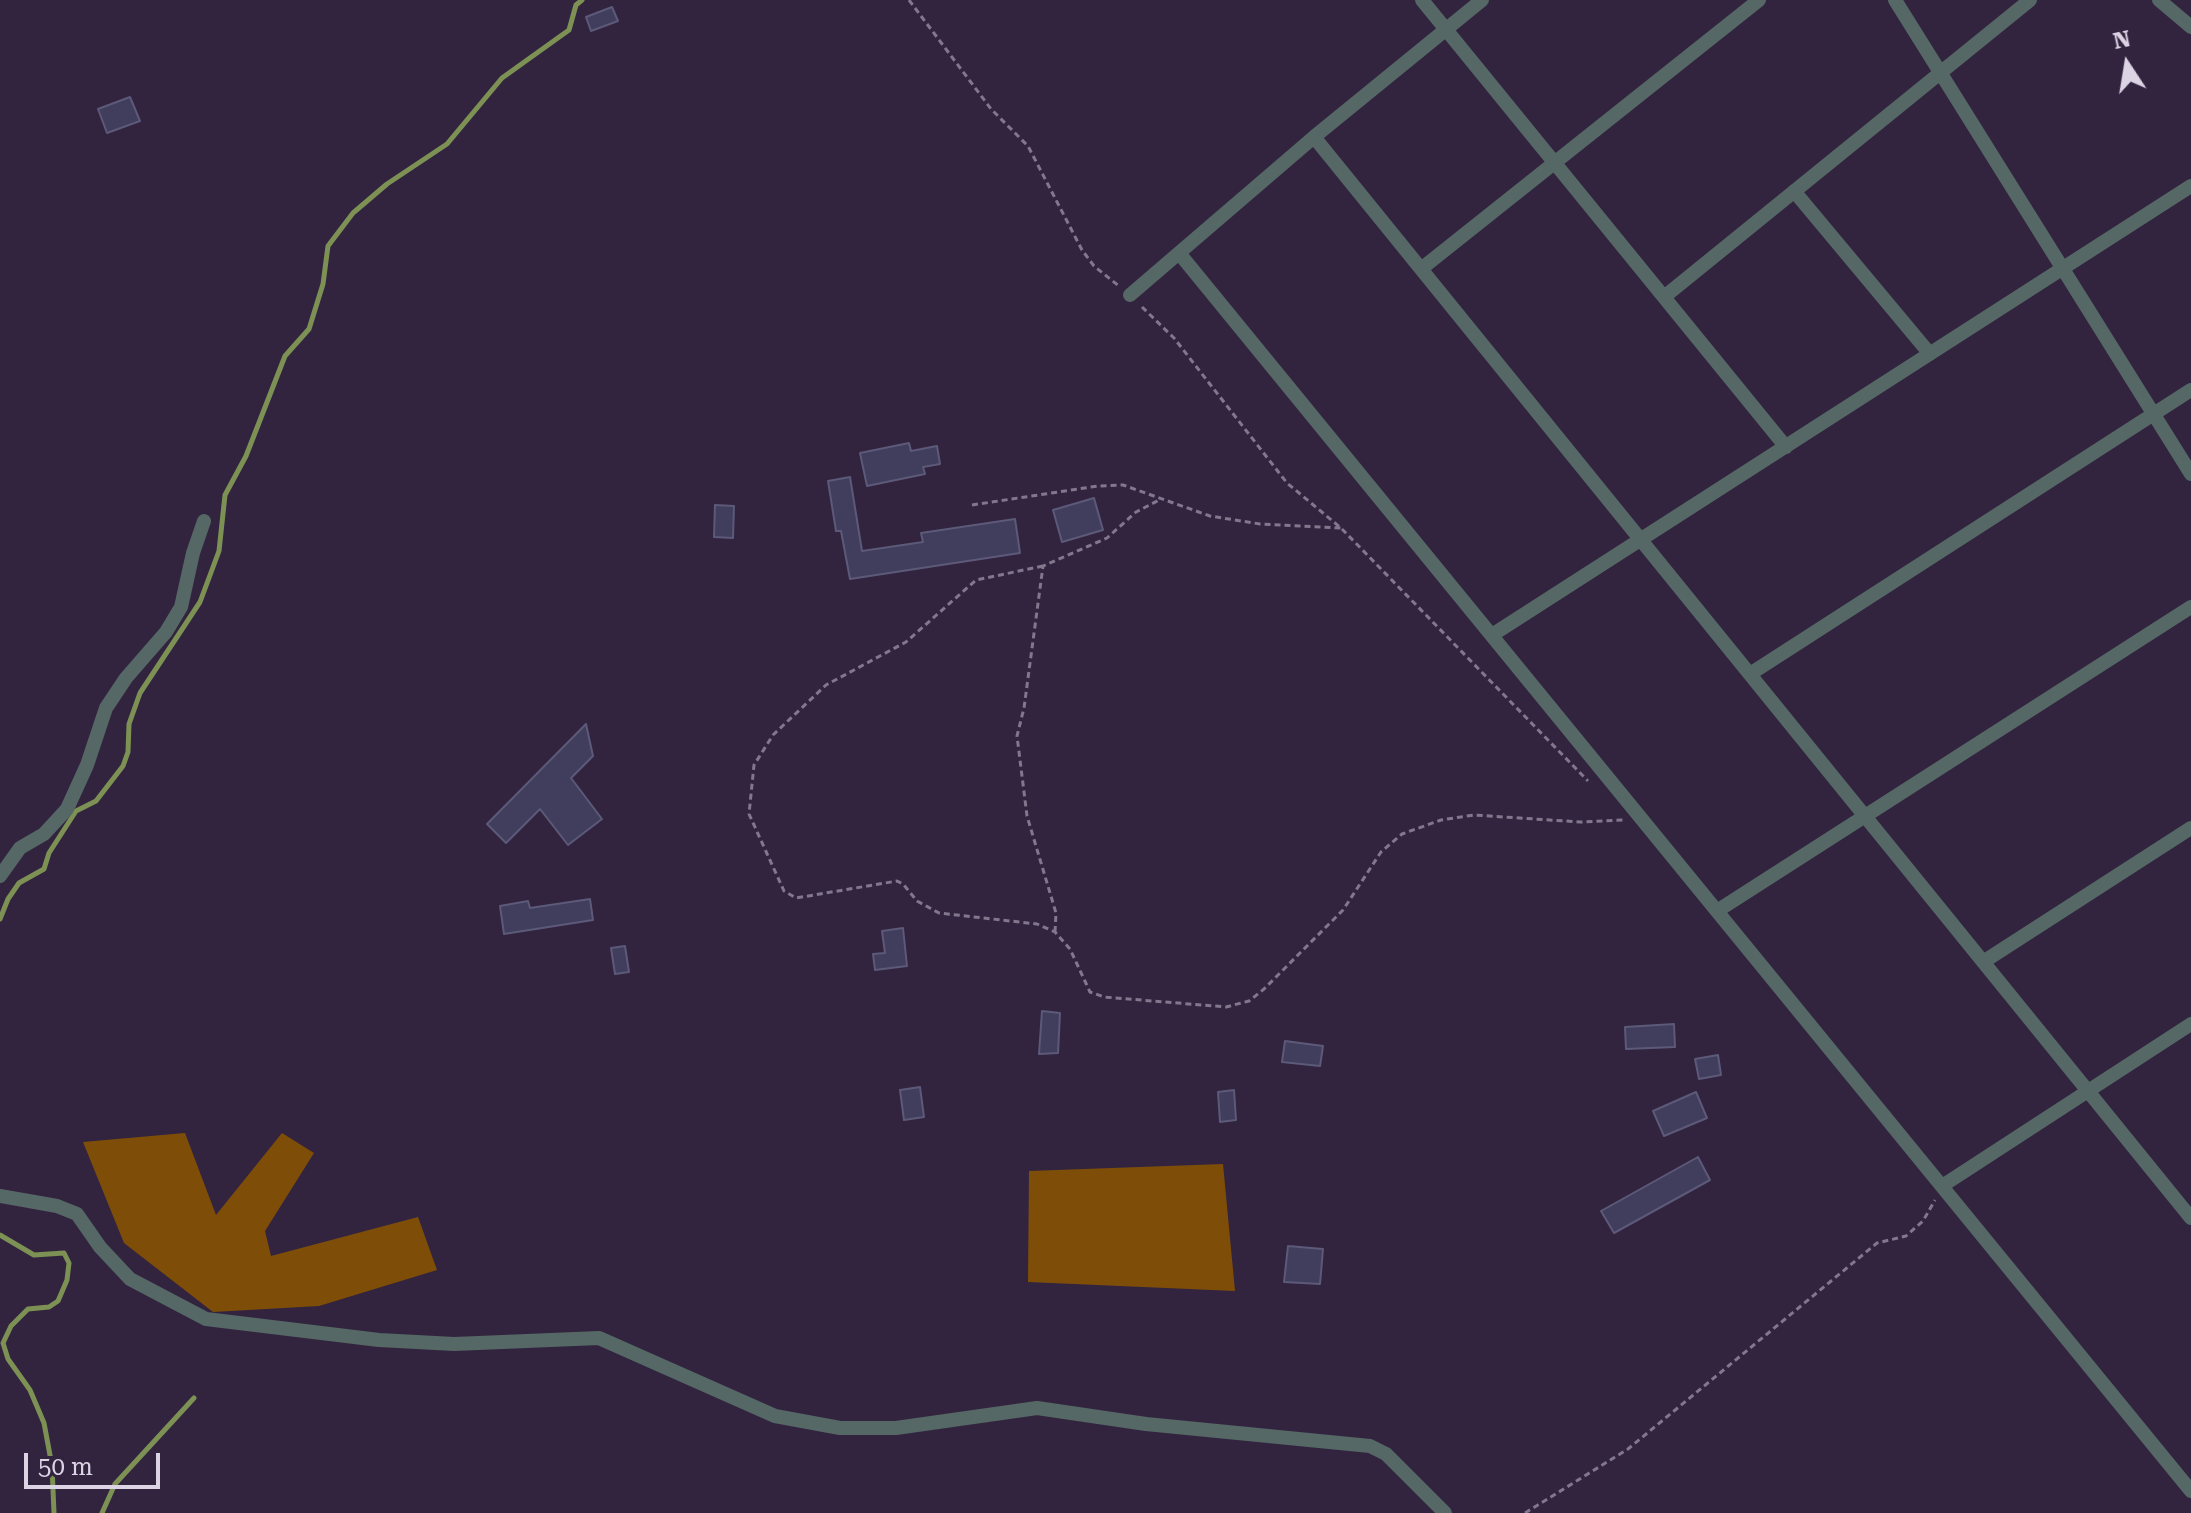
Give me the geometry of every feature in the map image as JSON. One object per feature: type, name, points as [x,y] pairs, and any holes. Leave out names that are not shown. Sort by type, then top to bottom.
[{"type":"street","points":[[1422,0],[1786,447]]},
{"type":"street","points":[[1130,295],[1314,137],[1482,0]]},
{"type":"street","points":[[1421,269],[1759,0]]},
{"type":"street","points":[[1895,0],[2191,474]]},
{"type":"street","points":[[1664,297],[2030,0]]},
{"type":"street","points":[[2159,0],[2191,27]]},
{"type":"street","points":[[1314,137],[2191,1218]]},
{"type":"street","points":[[1492,635],[2191,186]]},
{"type":"street","points":[[1794,191],[1930,354]]},
{"type":"street","points":[[1179,253],[2191,1491]]},
{"type":"street","points":[[1750,674],[2191,390]]},
{"type":"street","points":[[0,876],[20,848],[44,834],[67,809],[87,765],[106,708],[126,678],[166,632],[181,607],[204,521]]},
{"type":"street","points":[[1717,911],[2191,607]]},
{"type":"street","points":[[1983,962],[2191,828]]},
{"type":"street","points":[[1942,1186],[2191,1024]]},
{"type":"street","points":[[0,1196],[57,1206],[77,1214],[100,1247],[130,1279],[206,1319],[326,1336],[394,1341],[517,1343],[599,1338],[775,1416],[840,1428],[896,1428],[1037,1408],[1146,1424],[1370,1446],[1386,1454],[1445,1513]]},
{"type":"path","points":[[909,0],[991,109],[1028,146],[1082,250],[1094,266],[1130,295],[1174,338],[1287,483],[1341,528],[1590,783]]},
{"type":"path","points":[[972,505],[1123,485],[1210,516],[1260,524],[1341,528]]},
{"type":"path","points":[[1161,499],[1136,512],[1107,538],[1043,566],[976,580],[906,642],[826,685],[773,735],[754,765],[749,814],[784,891],[796,898],[897,881],[917,901],[939,913],[1037,924],[1055,932],[1070,949],[1090,992],[1104,997],[1226,1007],[1249,1001],[1264,989],[1343,910],[1381,852],[1402,834],[1441,820],[1474,815],[1580,822],[1643,820]]},
{"type":"path","points":[[1043,566],[1024,708],[1017,736],[1027,816],[1056,913],[1055,932]]},
{"type":"path","points":[[1525,1513],[1628,1449],[1877,1243],[1906,1236],[1923,1221],[1942,1186]]},
{"type":"shaded area","points":[[185,1133],[216,1215],[282,1133],[314,1153],[265,1231],[271,1256],[418,1217],[437,1270],[319,1306],[213,1312],[124,1243],[83,1142]]},
{"type":"shaded area","points":[[1223,1164],[1235,1291],[1028,1282],[1029,1171]]},
{"type":"building","points":[[612,7],[618,21],[591,31],[586,17]]},
{"type":"building","points":[[130,97],[140,121],[107,133],[98,109]]},
{"type":"building","points":[[909,443],[911,451],[937,446],[940,464],[923,467],[925,474],[867,486],[860,453]]},
{"type":"building","points":[[850,477],[862,551],[923,542],[921,533],[1015,519],[1020,553],[850,579],[841,531],[836,531],[828,481]]},
{"type":"building","points":[[1094,498],[1103,530],[1062,542],[1053,510]]},
{"type":"building","points":[[715,505],[734,506],[733,538],[714,537]]},
{"type":"building","points":[[586,724],[593,756],[571,778],[602,819],[568,845],[540,809],[506,843],[487,824]]},
{"type":"building","points":[[590,899],[593,920],[504,934],[500,906],[528,901],[530,908]]},
{"type":"building","points":[[903,928],[907,966],[875,970],[873,954],[885,953],[882,931]]},
{"type":"building","points":[[625,946],[629,972],[615,974],[611,948]]},
{"type":"building","points":[[1042,1011],[1060,1013],[1058,1053],[1039,1054]]},
{"type":"building","points":[[1674,1024],[1675,1047],[1626,1049],[1625,1027]]},
{"type":"building","points":[[1285,1041],[1323,1046],[1320,1066],[1282,1062]]},
{"type":"building","points":[[1718,1055],[1721,1075],[1699,1079],[1695,1059]]},
{"type":"building","points":[[920,1087],[924,1117],[904,1120],[900,1090]]},
{"type":"building","points":[[1234,1090],[1236,1120],[1220,1122],[1218,1092]]},
{"type":"building","points":[[1696,1092],[1707,1118],[1664,1136],[1653,1111]]},
{"type":"building","points":[[1698,1157],[1710,1180],[1614,1233],[1601,1211]]},
{"type":"building","points":[[1288,1246],[1323,1249],[1320,1284],[1284,1282]]},
{"type":"waterway","points":[[0,919],[19,883],[44,869],[49,853],[76,811],[96,801],[123,766],[128,752],[129,724],[140,693],[200,602],[219,551],[225,495],[246,456],[285,356],[309,329],[323,284],[328,246],[353,213],[387,184],[447,144],[502,78],[569,30],[576,5],[582,0]]},
{"type":"waterway","points":[[0,1235],[34,1255],[64,1253],[69,1263],[67,1280],[58,1301],[49,1307],[28,1309],[11,1326],[3,1343],[8,1359],[30,1390],[44,1423],[52,1466],[54,1513]]},
{"type":"waterway","points":[[102,1513],[115,1484],[194,1398]]}]
